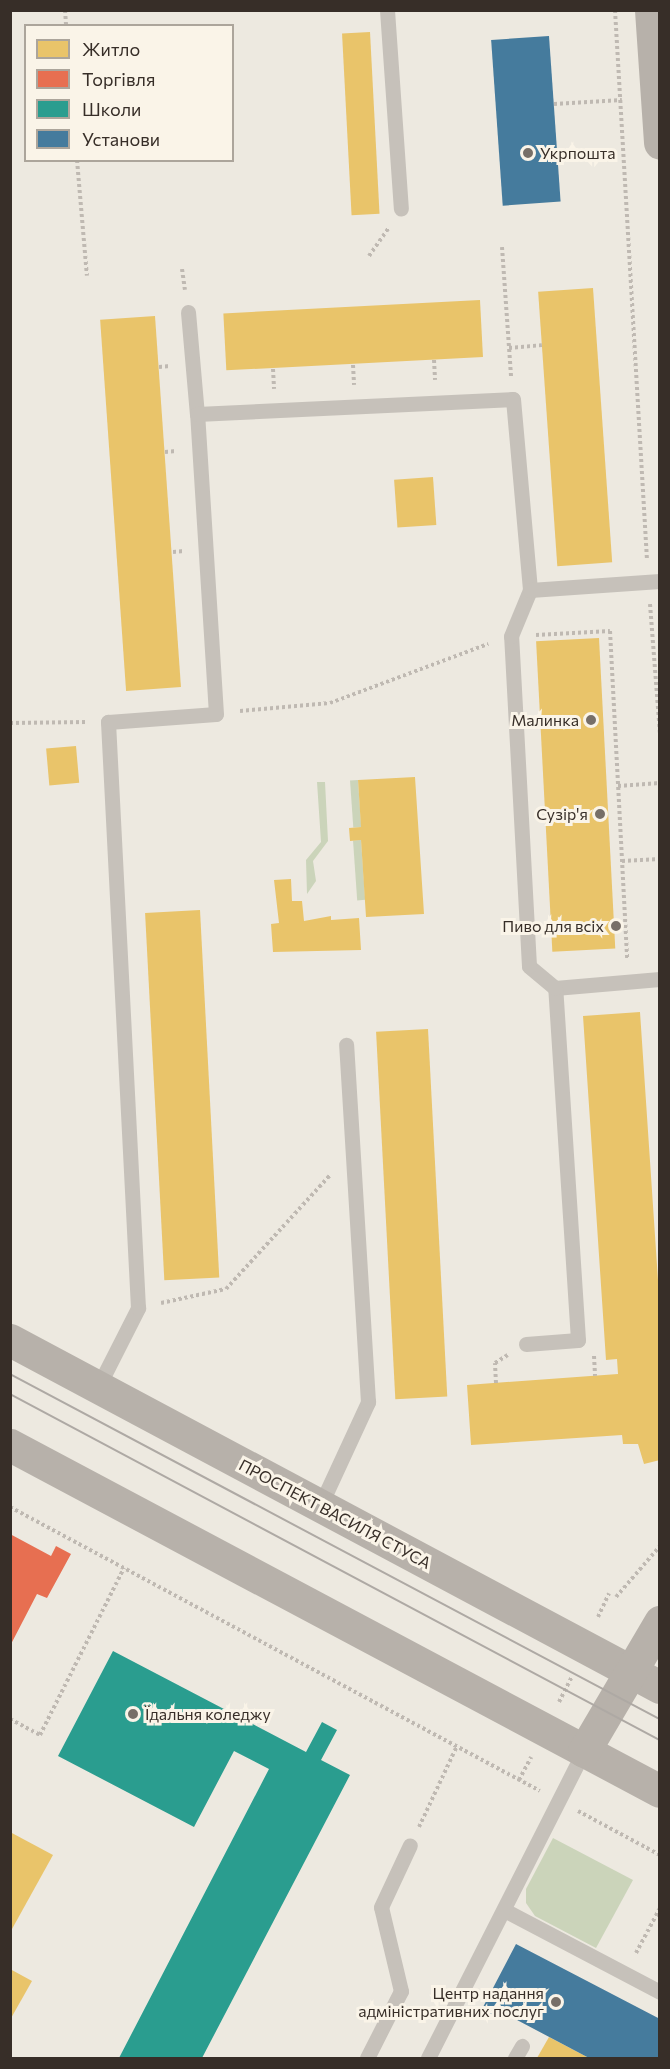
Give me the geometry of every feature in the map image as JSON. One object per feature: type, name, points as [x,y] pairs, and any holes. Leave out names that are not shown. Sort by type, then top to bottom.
[{"type":"street","points":[[651,10],[660,143]]},
{"type":"street","name":"ПРОСПЕКТ ВАСИЛЯ СТУСА","points":[[10,1340],[660,1687]]},
{"type":"street","points":[[10,1445],[660,1791]]},
{"type":"street","points":[[584,1751],[660,1622]]},
{"type":"lane","points":[[387,10],[401,209]]},
{"type":"lane","points":[[98,1387],[138,1308],[108,722],[216,714],[197,414],[188,312]]},
{"type":"lane","points":[[197,414],[513,399],[530,590],[511,636],[529,966],[555,988],[660,979]]},
{"type":"lane","points":[[530,590],[654,581]]},
{"type":"lane","points":[[526,1344],[578,1340],[555,988]]},
{"type":"lane","points":[[320,1506],[368,1402],[346,1045]]},
{"type":"lane","points":[[428,2058],[584,1751]]},
{"type":"lane","points":[[367,2058],[400,1991],[381,1907],[410,1845]]},
{"type":"lane","points":[[504,1910],[660,1992]]},
{"type":"path","points":[[615,10],[654,581],[660,734]]},
{"type":"path","points":[[554,104],[656,97]]},
{"type":"path","points":[[77,162],[87,276]]},
{"type":"path","points":[[369,256],[401,209]]},
{"type":"path","points":[[502,247],[513,399]]},
{"type":"path","points":[[509,348],[542,345]]},
{"type":"path","points":[[216,714],[330,703],[511,636],[610,631],[628,959],[617,960]]},
{"type":"path","points":[[10,723],[108,722]]},
{"type":"path","points":[[618,786],[660,783]]},
{"type":"path","points":[[622,861],[660,859]]},
{"type":"path","points":[[138,1308],[226,1289],[352,1150]]},
{"type":"path","points":[[496,1383],[495,1363],[526,1344]]},
{"type":"path","points":[[10,1508],[660,1855]]},
{"type":"path","points":[[616,1597],[660,1546]]},
{"type":"path","points":[[10,1719],[40,1735],[124,1568]]},
{"type":"path","points":[[519,1780],[609,1593]]},
{"type":"path","points":[[410,1845],[457,1746]]},
{"type":"green space","points":[[358,780],[361,827],[353,827],[350,781]]},
{"type":"green space","points":[[317,782],[325,782],[328,841],[313,861],[316,881],[307,894],[306,860],[321,842]]},
{"type":"green space","points":[[361,840],[365,900],[357,900],[353,841]]},
{"type":"green space","points":[[553,1838],[633,1880],[596,1948],[535,1916],[526,1903],[526,1889]]},
{"type":"building: Житло","points":[[370,32],[380,214],[352,215],[342,33]]},
{"type":"building: Житло","points":[[593,288],[612,562],[557,566],[538,292]]},
{"type":"building: Житло","points":[[480,300],[483,357],[226,370],[223,313]]},
{"type":"building: Житло","points":[[155,316],[181,687],[126,691],[100,320]]},
{"type":"building: Житло","points":[[433,477],[436,525],[397,528],[394,480]]},
{"type":"building: Житло","points":[[599,638],[615,949],[552,952],[536,641]]},
{"type":"building: Житло","points":[[76,746],[79,783],[49,785],[46,749]]},
{"type":"building: Житло","points":[[415,777],[424,914],[366,917],[361,840],[350,841],[349,828],[361,827],[358,780]]},
{"type":"building: Житло","points":[[291,879],[292,901],[302,901],[304,921],[331,916],[331,920],[359,918],[361,950],[273,952],[271,924],[279,923],[274,880]]},
{"type":"building: Житло","points":[[200,910],[219,1277],[164,1280],[145,913]]},
{"type":"building: Житло","points":[[640,1012],[660,1310],[660,1460],[644,1464],[638,1444],[623,1444],[622,1435],[471,1445],[467,1385],[618,1374],[617,1359],[606,1360],[583,1016]]},
{"type":"building: Житло","points":[[428,1029],[447,1396],[395,1399],[376,1032]]},
{"type":"building: Житло","points":[[10,1832],[53,1855],[12,1929],[10,1929]]},
{"type":"building: Житло","points":[[10,1969],[32,1981],[10,2020]]},
{"type":"building: Житло","points":[[549,2037],[589,2058],[537,2058]]},
{"type":"building: Торгівля","points":[[10,1534],[51,1556],[56,1546],[71,1554],[47,1598],[37,1594],[10,1646]]},
{"type":"building: Школи","points":[[113,1651],[306,1752],[322,1722],[337,1730],[321,1760],[350,1775],[202,2058],[119,2058],[269,1769],[234,1751],[194,1827],[58,1756]]},
{"type":"building: Установи","name":"Укрпошта","points":[[549,36],[561,202],[503,206],[491,40]]},
{"type":"building: Установи","name":"Центр надання адміністративних послуг","points":[[516,1944],[660,2019],[660,2058],[589,2058],[500,2011],[497,2017],[482,2009]]},
{"type":"tram line","points":[[10,1374],[660,1719]]},
{"type":"tram line","points":[[10,1394],[660,1740]]},
{"type":"place","name":"Укрпошта","points":[[528,153]]},
{"type":"place","name":"Малинка","points":[[591,720]]},
{"type":"place","name":"Сузір'я","points":[[600,814]]},
{"type":"place","name":"Пиво для всіх","points":[[616,926]]},
{"type":"place","name":"Їдальня коледжу","points":[[133,1714]]},
{"type":"place","name":"Центр надання адміністративних послуг","points":[[556,2002]]}]
